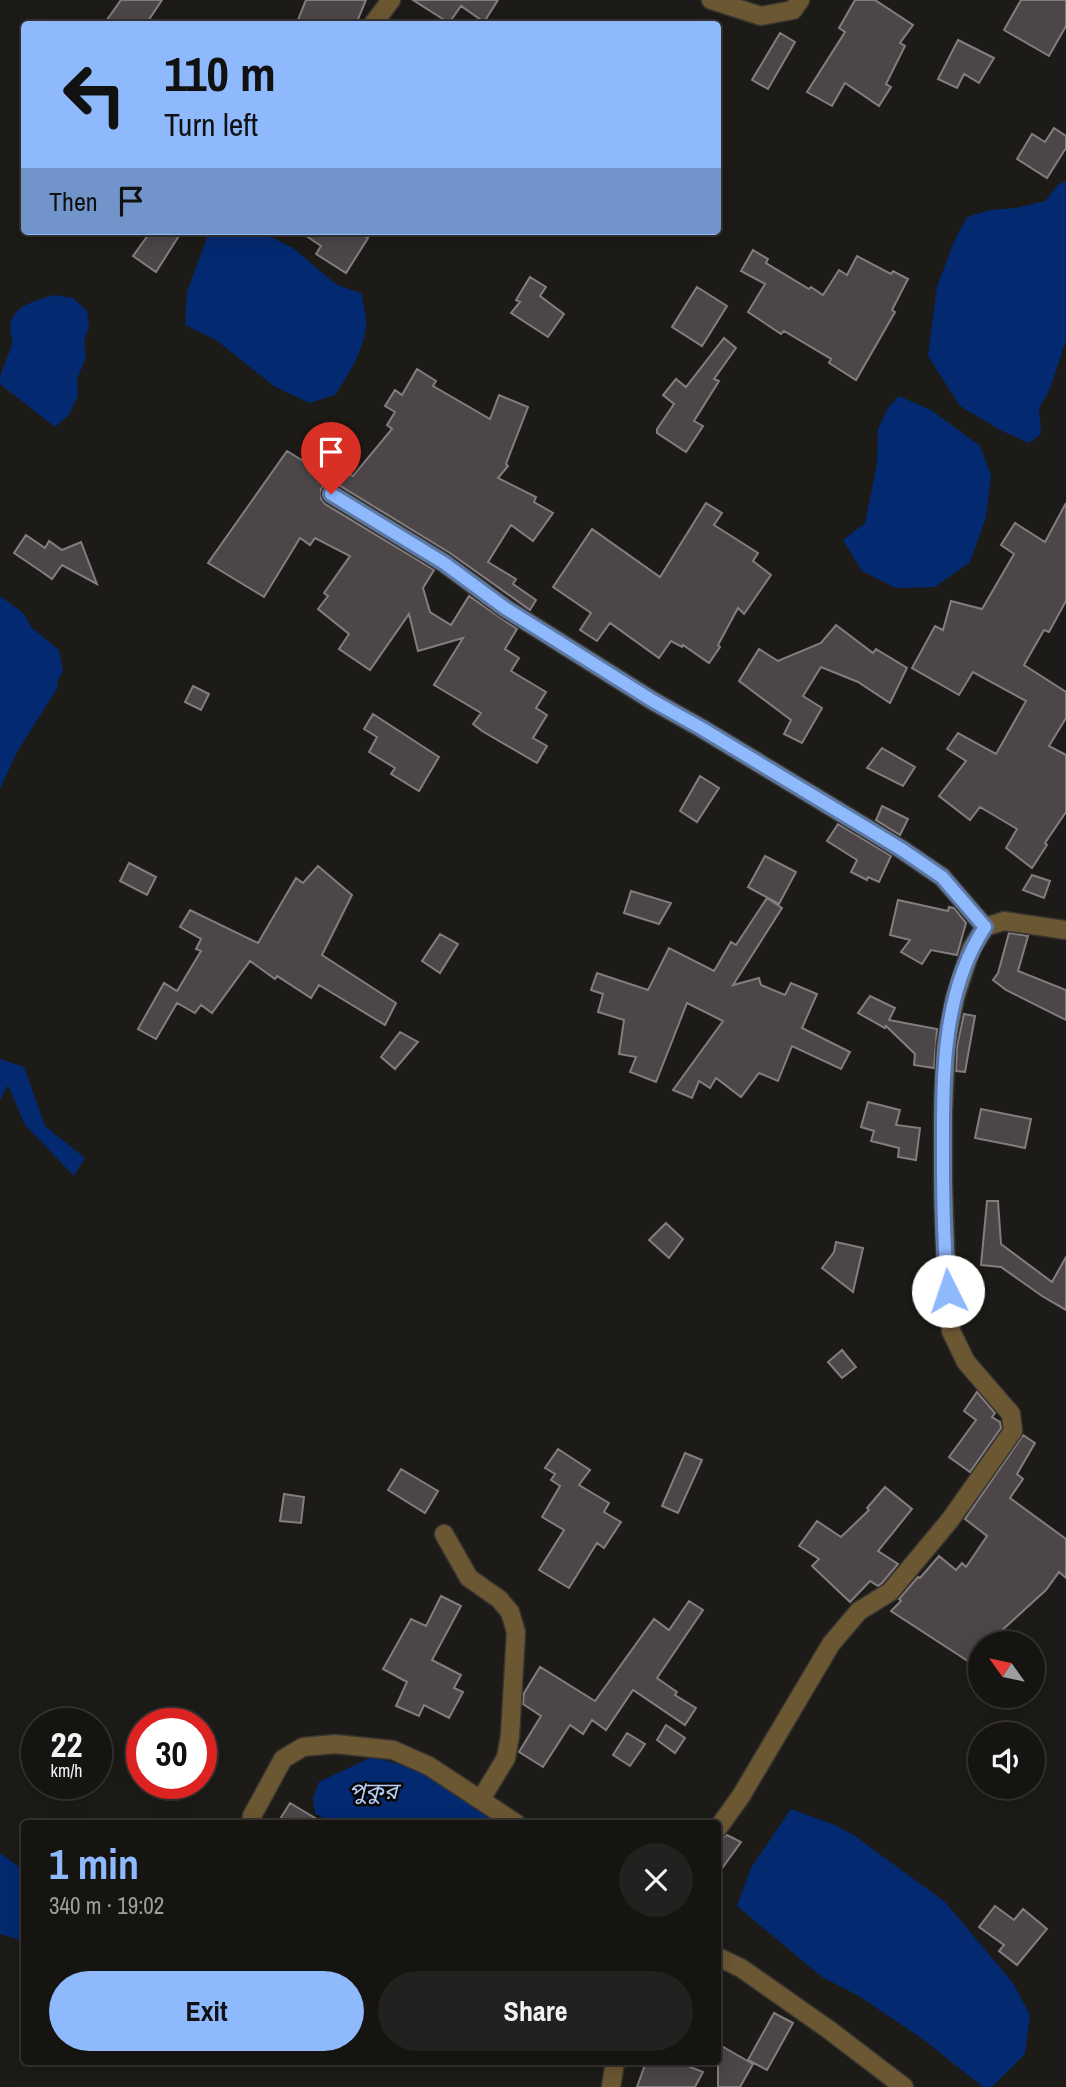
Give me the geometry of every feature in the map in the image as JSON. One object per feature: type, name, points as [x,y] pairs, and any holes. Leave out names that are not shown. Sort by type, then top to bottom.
[{"type":"street","points":[[375,21],[391,0]]},
{"type":"street","points":[[711,0],[761,16],[793,10],[800,0]]},
{"type":"street","points":[[331,494],[444,563],[505,608],[653,701],[901,849],[942,877],[985,927]]},
{"type":"street","points":[[721,1824],[741,1796],[831,1644],[859,1611],[890,1592],[950,1520],[1013,1431],[1011,1414],[966,1362],[951,1331],[946,1270],[943,1112],[946,1045],[954,998],[971,949],[985,927],[1004,921],[1066,930]]},
{"type":"street","points":[[444,1534],[469,1578],[499,1599],[510,1612],[516,1632],[510,1737],[506,1758],[481,1799]]},
{"type":"street","points":[[251,1820],[282,1759],[303,1747],[335,1744],[393,1750],[429,1766],[511,1820]]},
{"type":"street","points":[[721,1958],[741,1968],[904,2087]]},
{"type":"street","points":[[611,2087],[615,2065]]},
{"type":"water","points":[[1066,181],[1066,340],[1050,389],[1039,408],[1041,434],[1029,443],[1002,431],[960,406],[928,356],[937,287],[953,244],[967,217],[990,210],[1016,208],[1045,201],[1058,185]]},
{"type":"water","points":[[208,235],[267,235],[293,248],[337,285],[361,293],[366,319],[362,345],[335,395],[309,403],[274,386],[216,340],[185,325],[187,292]]},
{"type":"water","points":[[53,295],[73,298],[87,311],[89,326],[84,341],[86,356],[77,380],[78,396],[69,415],[55,427],[0,384],[2,369],[12,345],[10,331],[14,315],[24,306]]},
{"type":"water","points":[[899,396],[931,410],[980,446],[991,475],[986,517],[970,562],[935,587],[896,588],[862,571],[843,540],[865,523],[877,464],[878,429],[888,408]]},
{"type":"water","points":[[0,596],[23,613],[32,628],[59,650],[63,672],[57,681],[58,687],[17,752],[0,789]]},
{"type":"water","points":[[0,1059],[24,1067],[45,1126],[85,1158],[74,1176],[25,1125],[8,1085],[0,1100]]},
{"type":"water","name":"পুকুর","points":[[372,1757],[404,1766],[429,1777],[494,1820],[326,1820],[315,1813],[313,1798],[319,1782]]},
{"type":"water","points":[[791,1809],[835,1825],[855,1836],[945,1902],[1013,1983],[1030,2015],[1025,2054],[992,2087],[983,2087],[924,2040],[859,1996],[822,1977],[737,1906],[751,1868]]},
{"type":"water","points":[[0,1853],[21,1868],[21,1940],[0,1934]]},
{"type":"building","points":[[121,0],[162,0],[148,21],[106,21]]},
{"type":"building","points":[[306,0],[366,0],[357,21],[298,20]]},
{"type":"building","points":[[413,0],[498,0],[485,21],[461,6],[450,21],[446,21]]},
{"type":"building","points":[[855,0],[875,0],[913,25],[900,43],[905,46],[886,84],[891,87],[879,106],[845,83],[832,106],[807,92],[845,32],[839,28]]},
{"type":"building","points":[[1021,0],[1066,0],[1066,26],[1049,56],[1004,30]]},
{"type":"building","points":[[780,33],[795,42],[768,89],[752,80]]},
{"type":"building","points":[[958,40],[994,58],[979,83],[964,74],[957,88],[938,79]]},
{"type":"building","points":[[1054,128],[1066,136],[1066,148],[1047,178],[1017,159],[1032,134],[1045,142]]},
{"type":"building","points":[[148,235],[179,235],[156,272],[133,256]]},
{"type":"building","points":[[305,235],[362,235],[368,238],[346,273],[316,254],[321,246]]},
{"type":"building","points":[[753,250],[768,259],[766,263],[823,295],[839,270],[847,275],[857,256],[891,274],[893,271],[908,279],[892,310],[895,312],[856,380],[829,363],[831,359],[784,331],[781,334],[748,312],[765,284],[741,271]]},
{"type":"building","points":[[530,277],[546,287],[540,296],[564,314],[548,337],[511,313],[520,302],[516,300]]},
{"type":"building","points":[[697,287],[727,306],[702,346],[672,327]]},
{"type":"building","points":[[724,338],[736,348],[714,379],[719,381],[694,421],[703,426],[686,452],[657,433],[674,404],[663,395],[676,379],[686,387]]},
{"type":"building","points":[[417,369],[436,381],[433,386],[490,419],[499,395],[528,407],[506,464],[508,466],[498,478],[536,497],[534,502],[553,513],[533,541],[511,525],[488,562],[516,579],[513,584],[536,600],[530,610],[450,553],[337,484],[325,484],[321,489],[321,499],[325,504],[434,570],[423,588],[430,612],[451,625],[469,596],[517,629],[505,649],[519,658],[511,671],[546,692],[536,708],[547,715],[533,738],[547,746],[537,763],[482,731],[473,724],[481,713],[434,685],[463,638],[418,651],[409,614],[370,670],[339,649],[349,634],[318,609],[328,596],[324,593],[350,556],[315,538],[310,545],[300,538],[264,597],[208,563],[287,451],[339,483],[346,472],[353,476],[392,429],[387,425],[395,412],[385,406],[395,390],[402,395]]},
{"type":"building","points":[[706,503],[722,513],[714,525],[758,553],[753,561],[771,575],[744,614],[738,608],[718,645],[720,647],[709,663],[683,645],[682,647],[671,641],[659,658],[610,623],[597,641],[580,630],[591,613],[553,587],[592,529],[660,577]]},
{"type":"building","points":[[1066,503],[1066,601],[1049,632],[1044,630],[1024,665],[1066,692],[1066,718],[1049,746],[1066,755],[1066,812],[1032,868],[1006,848],[1017,829],[980,807],[970,820],[939,796],[966,761],[947,749],[958,733],[996,754],[1026,701],[973,672],[959,695],[912,668],[935,626],[943,630],[951,601],[982,609],[1014,554],[1001,545],[1015,523],[1045,542]]},
{"type":"building","points":[[26,535],[45,548],[49,541],[62,550],[81,542],[97,584],[62,565],[52,579],[14,553]]},
{"type":"building","points":[[836,625],[873,653],[876,649],[907,668],[890,703],[858,682],[821,667],[803,696],[822,708],[802,743],[784,734],[791,720],[739,681],[759,649],[778,661],[821,643]]},
{"type":"building","points":[[193,686],[209,694],[201,710],[185,702]]},
{"type":"building","points":[[373,714],[439,757],[419,791],[391,774],[395,768],[369,752],[377,737],[364,729]]},
{"type":"building","points":[[882,748],[915,767],[903,786],[867,768]]},
{"type":"building","points":[[700,776],[719,788],[697,822],[680,811]]},
{"type":"building","points":[[882,806],[908,819],[900,835],[876,820]]},
{"type":"building","points":[[838,824],[891,856],[879,882],[868,877],[867,880],[851,872],[857,860],[827,841]]},
{"type":"building","points":[[765,856],[796,872],[779,904],[748,887]]},
{"type":"building","points":[[129,863],[156,877],[147,895],[120,881]]},
{"type":"building","points":[[318,866],[352,895],[322,955],[396,1003],[385,1025],[319,985],[311,998],[277,976],[275,979],[250,961],[212,1013],[201,1005],[195,1013],[177,1003],[156,1039],[138,1029],[164,983],[177,991],[201,951],[196,949],[201,939],[180,927],[190,910],[258,943],[296,878],[303,883]]},
{"type":"building","points":[[1032,875],[1050,881],[1044,898],[1023,890]]},
{"type":"building","points":[[631,891],[671,903],[659,924],[624,913]]},
{"type":"building","points":[[767,898],[782,908],[733,985],[759,978],[761,985],[785,995],[791,983],[817,994],[802,1028],[850,1052],[841,1069],[792,1046],[778,1081],[759,1073],[741,1097],[716,1078],[710,1088],[699,1081],[692,1098],[673,1090],[723,1021],[687,1003],[656,1082],[630,1072],[636,1057],[619,1054],[624,1020],[598,1012],[603,994],[591,990],[597,973],[648,990],[669,948],[714,971],[731,942],[736,945]]},
{"type":"building","points":[[898,900],[948,911],[949,907],[954,908],[966,923],[957,955],[931,950],[922,964],[901,952],[910,940],[890,935]]},
{"type":"building","points":[[1009,933],[1028,936],[1018,971],[1066,990],[1066,1020],[1006,990],[993,980],[998,973]]},
{"type":"building","points":[[440,934],[458,944],[440,973],[422,961]]},
{"type":"building","points":[[870,996],[895,1008],[889,1020],[937,1029],[934,1068],[914,1065],[915,1054],[886,1026],[885,1028],[858,1013]]},
{"type":"building","points":[[964,1014],[975,1016],[965,1072],[956,1071],[957,1046]]},
{"type":"building","points":[[400,1032],[418,1042],[395,1069],[381,1057]]},
{"type":"building","points":[[868,1102],[900,1110],[896,1125],[920,1128],[916,1160],[898,1157],[899,1148],[871,1141],[874,1131],[861,1127]]},
{"type":"building","points":[[981,1109],[1031,1119],[1025,1148],[975,1138]]},
{"type":"building","points":[[987,1201],[998,1201],[1001,1244],[1052,1282],[1066,1257],[1066,1310],[1001,1267],[981,1265]]},
{"type":"building","points":[[666,1223],[683,1239],[669,1258],[649,1240]]},
{"type":"building","points":[[836,1242],[863,1248],[853,1292],[822,1268],[834,1252]]},
{"type":"building","points":[[842,1350],[856,1367],[842,1378],[828,1362]]},
{"type":"building","points":[[977,1392],[995,1413],[992,1417],[1000,1422],[1001,1428],[970,1472],[949,1457],[976,1420],[964,1411]]},
{"type":"building","points":[[1023,1435],[1035,1443],[1017,1474],[1023,1479],[1010,1498],[1066,1539],[1066,1578],[1059,1572],[1046,1590],[1001,1631],[968,1631],[968,1661],[891,1611],[939,1556],[956,1570],[962,1563],[966,1567],[987,1536],[965,1519]]},
{"type":"building","points":[[558,1449],[590,1470],[579,1485],[609,1503],[604,1512],[621,1522],[604,1548],[597,1543],[569,1588],[539,1570],[564,1530],[542,1517],[560,1486],[551,1480],[555,1474],[545,1468]]},
{"type":"building","points":[[685,1453],[702,1460],[678,1513],[662,1506]]},
{"type":"building","points":[[401,1469],[438,1491],[425,1513],[388,1490]]},
{"type":"building","points":[[885,1487],[912,1509],[878,1551],[898,1564],[882,1583],[878,1586],[870,1581],[850,1602],[812,1566],[819,1559],[799,1546],[817,1521],[841,1537],[869,1510],[867,1508]]},
{"type":"building","points":[[284,1494],[304,1497],[301,1523],[280,1521]]},
{"type":"building","points":[[441,1596],[461,1606],[432,1660],[461,1675],[454,1688],[463,1692],[449,1718],[424,1705],[419,1716],[396,1706],[407,1682],[383,1669],[411,1619],[426,1626]]},
{"type":"building","points":[[689,1601],[703,1610],[657,1678],[677,1692],[675,1695],[696,1708],[685,1725],[633,1690],[606,1730],[592,1720],[583,1734],[570,1725],[543,1767],[519,1752],[541,1716],[523,1704],[524,1693],[540,1667],[595,1701],[654,1619],[669,1630]]},
{"type":"building","points":[[666,1725],[685,1738],[675,1753],[657,1740]]},
{"type":"building","points":[[627,1733],[645,1744],[630,1766],[613,1755]]},
{"type":"building","points":[[290,1803],[318,1820],[279,1820]]},
{"type":"building","points":[[727,1835],[741,1842],[721,1870],[721,1838]]},
{"type":"building","points":[[995,1906],[1014,1920],[1023,1909],[1047,1929],[1017,1965],[999,1951],[1004,1945],[979,1927]]},
{"type":"building","points":[[774,2013],[793,2023],[767,2070],[748,2060]]},
{"type":"building","points":[[721,2046],[753,2064],[740,2087],[718,2087]]},
{"type":"building","points":[[645,2065],[686,2065],[703,2072],[695,2087],[637,2087]]},
{"type":"route","points":[[331,494],[444,563],[505,608],[653,701],[901,849],[942,877],[985,927],[971,949],[954,998],[946,1045],[943,1184],[948,1291]]}]
